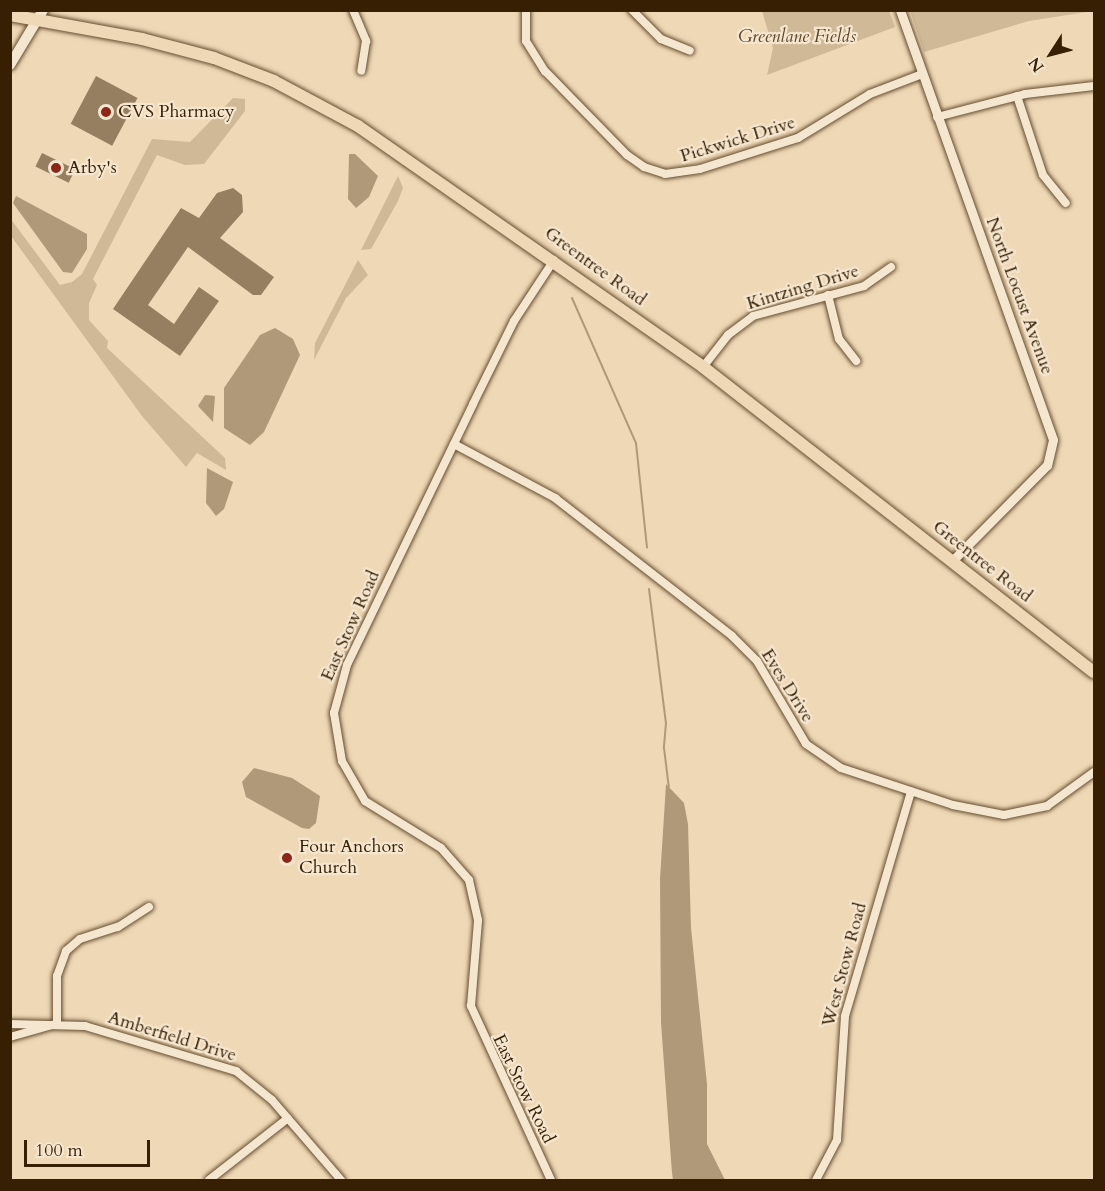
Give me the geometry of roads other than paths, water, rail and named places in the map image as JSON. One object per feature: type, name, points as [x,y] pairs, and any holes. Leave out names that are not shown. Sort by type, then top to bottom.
[{"type":"main road","name":"Greentree Road","points":[[10,15],[41,14],[177,48],[274,81],[358,126],[554,260],[703,367],[1095,672]]},
{"type":"main road","points":[[10,65],[41,14]]},
{"type":"street","points":[[353,10],[366,42],[361,71]]},
{"type":"street","name":"Pickwick Drive","points":[[526,10],[526,41],[545,71],[627,155],[665,174],[700,169],[798,138],[870,94],[922,74]]},
{"type":"street","points":[[632,10],[661,39],[690,51]]},
{"type":"street","name":"North Locust Avenue","points":[[900,10],[1053,440],[1047,465],[951,562]]},
{"type":"street","points":[[937,117],[1017,96],[1095,86]]},
{"type":"street","points":[[1017,96],[1043,175],[1066,203]]},
{"type":"street","name":"East Stow Road","points":[[551,1180],[471,1006],[478,920],[469,880],[441,848],[365,801],[347,776],[334,730],[336,697],[347,665],[514,321],[554,260]]},
{"type":"street","name":"Kintzing Drive","points":[[703,367],[728,335],[753,316],[864,286],[891,267]]},
{"type":"street","points":[[828,296],[839,339],[856,361]]},
{"type":"street","name":"Eves Drive","points":[[454,444],[555,498],[732,636],[757,661],[797,731],[817,754],[841,768],[911,792],[974,810],[1019,814],[1060,799],[1095,772]]},
{"type":"street","name":"West Stow Road","points":[[816,1180],[837,1140],[845,1016],[911,792]]},
{"type":"street","points":[[57,1024],[57,976],[66,951],[80,939],[118,927],[149,907]]},
{"type":"street","name":"Amberfield Drive","points":[[10,1024],[57,1024],[105,1031],[222,1065],[249,1079],[288,1118],[341,1180]]},
{"type":"street","name":"Amberfield Drive","points":[[10,1038],[57,1024]]},
{"type":"street","points":[[209,1180],[288,1118]]},
{"type":"waterway","points":[[572,298],[636,443],[647,547]]},
{"type":"waterway","points":[[649,589],[666,723],[664,748],[669,787]]},
{"type":"place","name":"CVS Pharmacy","points":[[106,112]]},
{"type":"place","name":"Arby's","points":[[56,168]]},
{"type":"place","name":"Four Anchors Church","points":[[287,858]]},
{"type":"park label","name":"Greenlane Fields","points":[[797,37]]}]
